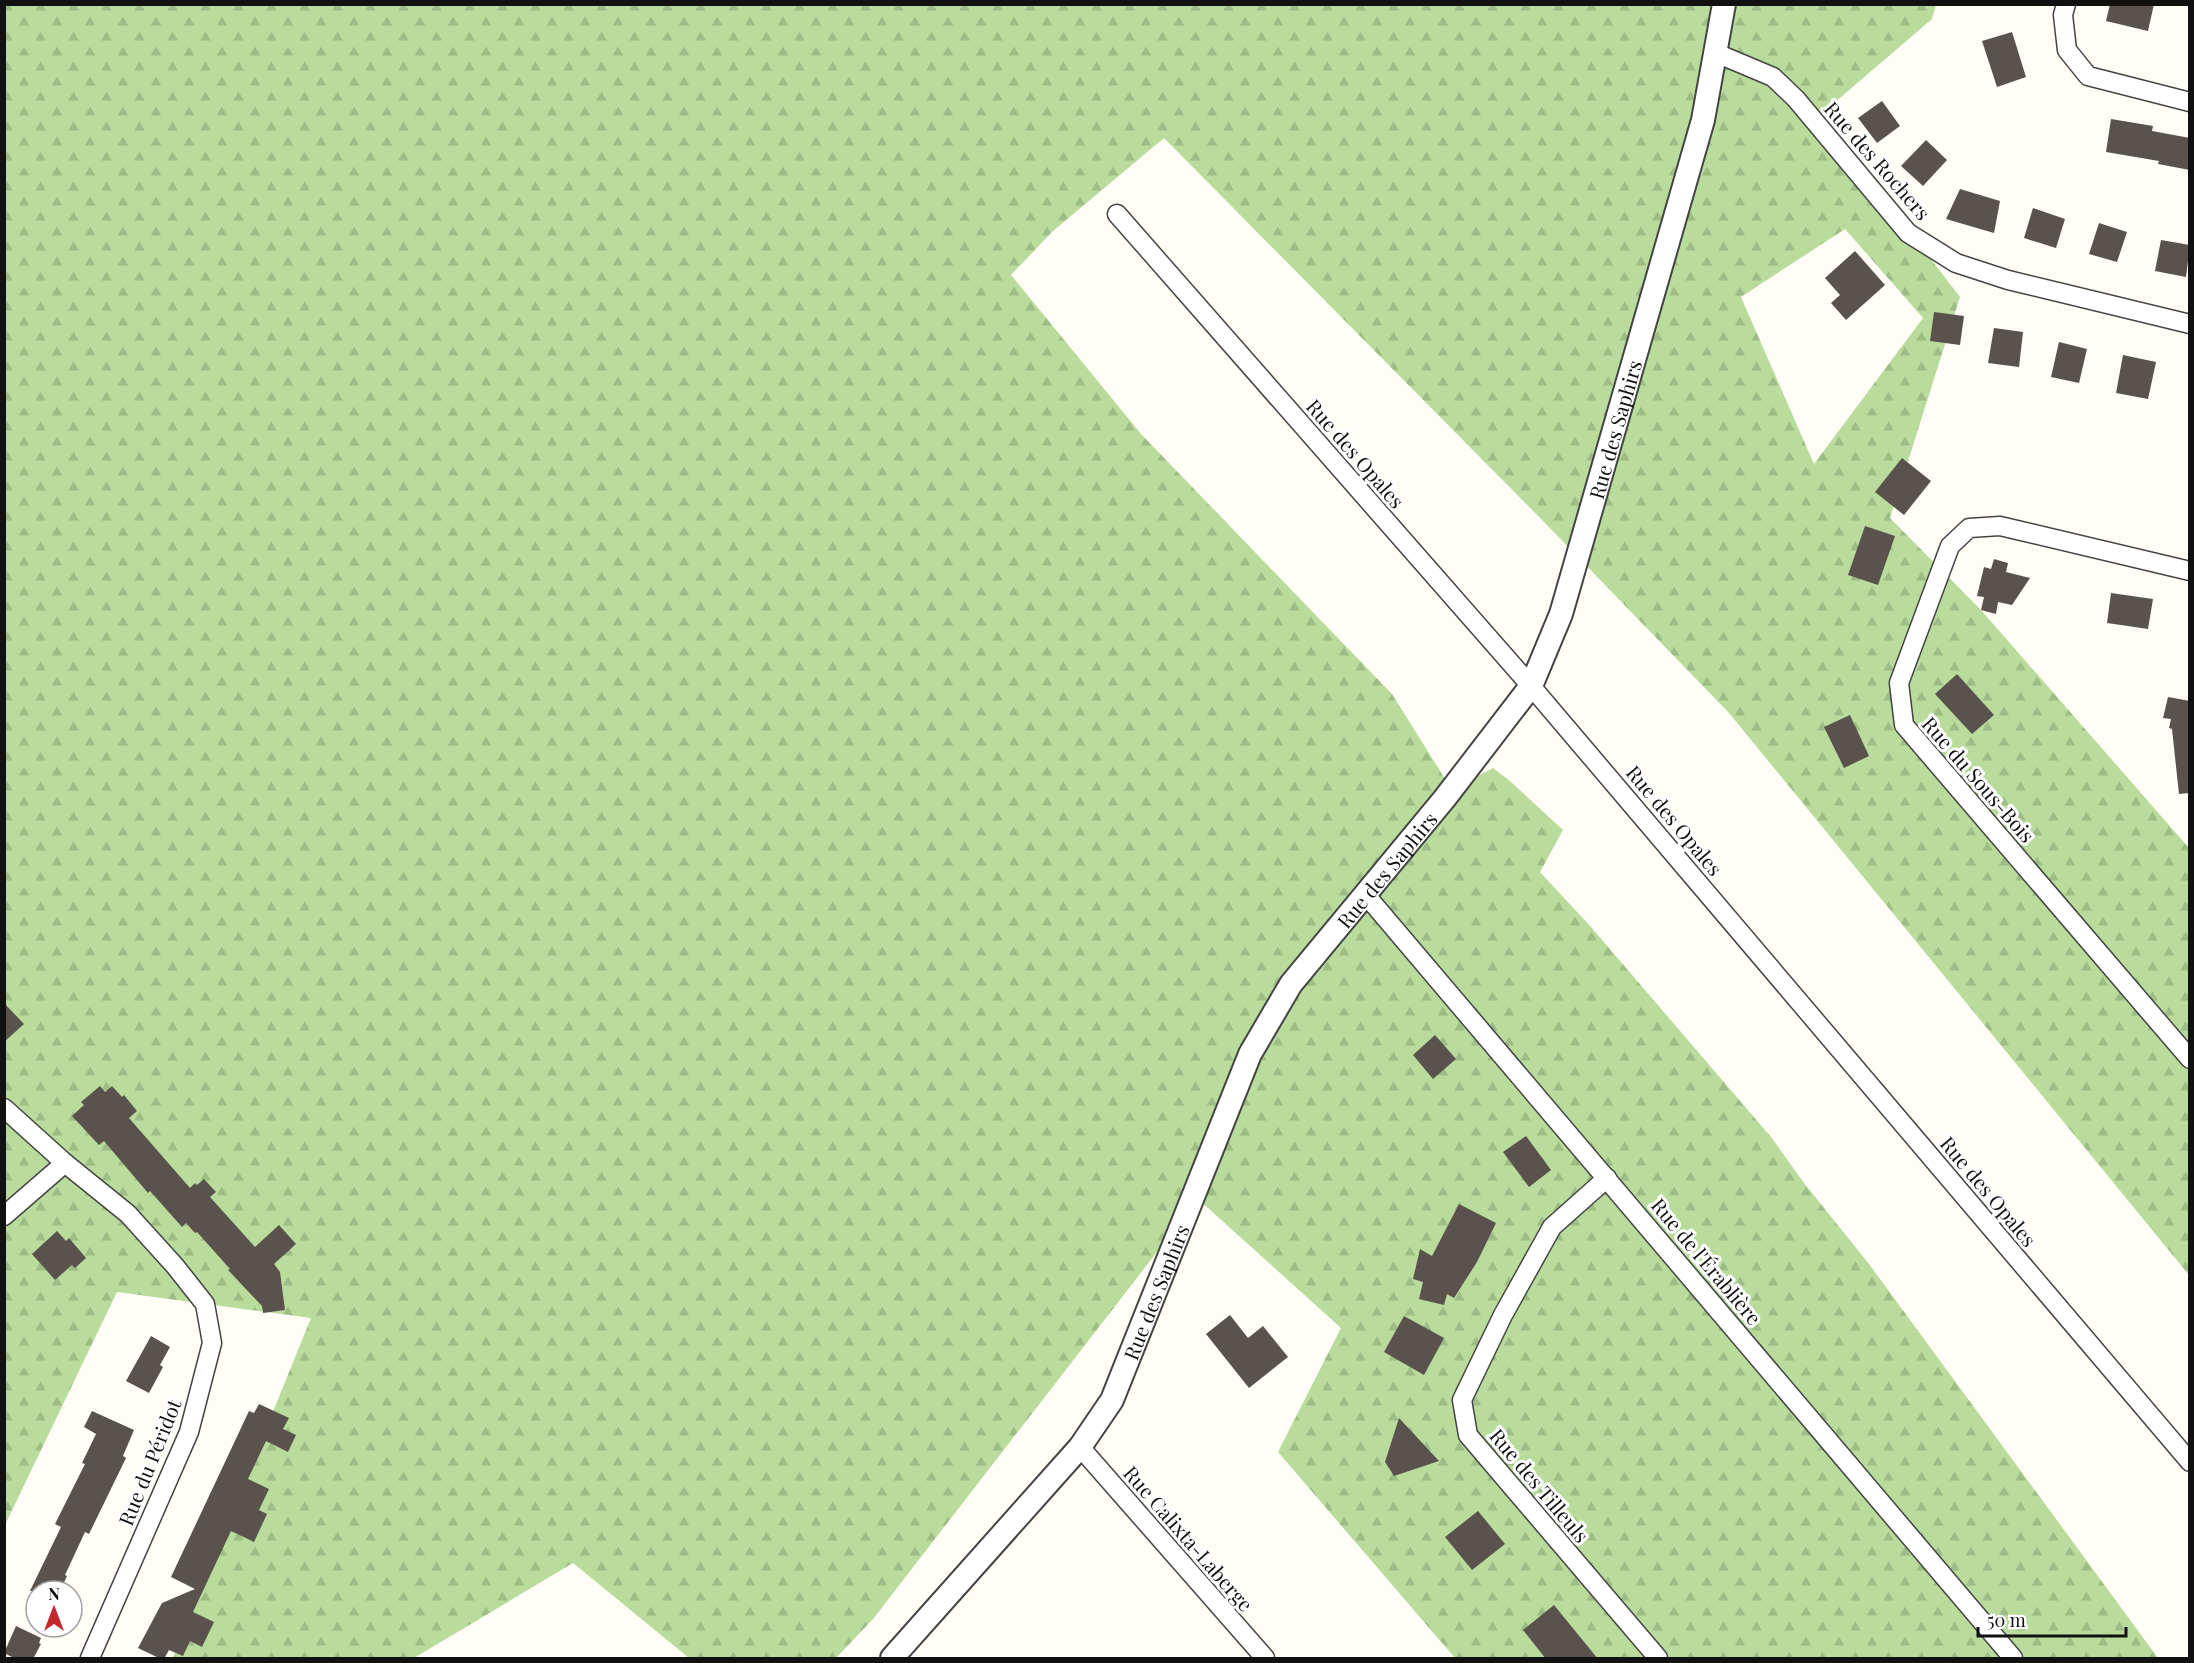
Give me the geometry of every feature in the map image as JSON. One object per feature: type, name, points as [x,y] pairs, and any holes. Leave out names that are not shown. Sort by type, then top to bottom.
[{"type":"street","name":"Rue des Saphirs","points":[[898,1656],[1080,1447],[1112,1400],[1250,1054],[1291,984],[1445,798],[1531,686],[1561,614],[1702,120],[1724,4]]},
{"type":"street","points":[[2066,4],[2063,15],[2067,50],[2088,76],[2190,102]]},
{"type":"street","name":"Rue des Rochers","points":[[1716,53],[1773,77],[1796,99],[1908,233],[1956,263],[2020,283],[2190,324]]},
{"type":"street","name":"Rue des Opales","points":[[1117,214],[1531,686],[2190,1462]]},
{"type":"street","name":"Rue du Sous-Bois","points":[[2190,571],[2000,526],[1969,528],[1950,546],[1899,683],[1904,725],[2190,1059]]},
{"type":"street","name":"Rue de l'Érablière","points":[[1365,894],[2013,1659]]},
{"type":"street","name":"Rue du Péridot","points":[[4,1108],[128,1214],[175,1266],[205,1304],[212,1343],[189,1432],[90,1659]]},
{"type":"street","points":[[4,1216],[66,1163]]},
{"type":"street","name":"Rue des Tilleuls","points":[[1607,1179],[1552,1227],[1503,1315],[1462,1400],[1468,1435],[1658,1659]]},
{"type":"street","name":"Rue Calixta-Laberge","points":[[1080,1447],[1265,1659]]},
{"type":"green space","points":[[5,5],[1936,5],[1932,19],[1820,115],[1960,297],[1890,518],[1981,610],[2189,848],[2189,1275],[1729,713],[1545,523],[1164,138],[1053,231],[1011,275],[1141,434],[1392,694],[1452,790],[1493,768],[1563,830],[1540,872],[1591,927],[1771,1137],[1804,1183],[1869,1264],[2158,1658],[1455,1658],[1278,1452],[1341,1328],[1198,1199],[873,1619],[836,1658],[689,1658],[573,1563],[414,1658],[173,1658],[311,1318],[117,1292],[5,1525]],"holes":[[[1845,229],[1923,318],[1814,464],[1741,297]]]},
{"type":"building","points":[[2110,4],[2154,4],[2148,31],[2106,21]]},
{"type":"building","points":[[2012,32],[2026,77],[1997,87],[1982,41]]},
{"type":"building","points":[[1882,101],[1900,126],[1877,143],[1858,118]]},
{"type":"building","points":[[2111,119],[2153,126],[2152,131],[2190,138],[2190,170],[2158,164],[2159,161],[2106,152]]},
{"type":"building","points":[[1926,140],[1947,160],[1923,186],[1901,166]]},
{"type":"building","points":[[1960,189],[2000,201],[1994,233],[1946,219]]},
{"type":"building","points":[[2033,208],[2065,219],[2056,248],[2024,238]]},
{"type":"building","points":[[2099,223],[2127,232],[2117,262],[2089,254]]},
{"type":"building","points":[[2161,240],[2190,245],[2186,277],[2155,271]]},
{"type":"building","points":[[1855,251],[1885,285],[1846,320],[1831,303],[1840,295],[1825,278]]},
{"type":"building","points":[[1934,312],[1964,316],[1960,345],[1930,341]]},
{"type":"building","points":[[1994,328],[2023,332],[2019,367],[1988,363]]},
{"type":"building","points":[[2059,342],[2087,349],[2079,383],[2051,377]]},
{"type":"building","points":[[2123,355],[2156,362],[2148,399],[2116,393]]},
{"type":"building","points":[[1902,458],[1931,481],[1904,515],[1875,492]]},
{"type":"building","points":[[1865,526],[1895,536],[1878,585],[1848,575]]},
{"type":"building","points":[[1994,559],[2008,563],[2006,572],[2030,578],[2012,605],[1998,602],[1996,614],[1981,610],[1984,597],[1977,596],[1984,567],[1991,569]]},
{"type":"building","points":[[2111,593],[2153,599],[2148,629],[2107,623]]},
{"type":"building","points":[[1957,674],[1994,715],[1972,734],[1935,694]]},
{"type":"building","points":[[2168,697],[2190,701],[2190,793],[2179,794],[2172,729],[2169,728],[2171,719],[2163,718]]},
{"type":"building","points":[[1850,715],[1869,756],[1844,768],[1824,727]]},
{"type":"building","points":[[4,1003],[24,1024],[4,1042]]},
{"type":"building","points":[[1435,1035],[1456,1059],[1433,1079],[1413,1055]]},
{"type":"building","points":[[100,1086],[105,1092],[112,1086],[122,1097],[124,1095],[137,1111],[129,1118],[190,1188],[204,1179],[216,1192],[210,1197],[255,1247],[279,1225],[296,1244],[274,1264],[280,1272],[285,1310],[263,1313],[262,1306],[197,1232],[195,1233],[186,1223],[182,1227],[150,1191],[148,1193],[104,1141],[99,1145],[72,1116],[84,1105],[81,1102]]},
{"type":"building","points":[[1526,1136],[1551,1170],[1529,1187],[1503,1152]]},
{"type":"building","points":[[1459,1204],[1496,1223],[1477,1262],[1454,1298],[1447,1294],[1444,1305],[1419,1299],[1423,1282],[1413,1279],[1420,1249],[1432,1256]]},
{"type":"building","points":[[57,1231],[66,1241],[69,1238],[86,1258],[75,1268],[72,1265],[55,1280],[32,1254]]},
{"type":"building","points":[[1230,1315],[1248,1338],[1263,1326],[1288,1357],[1249,1388],[1206,1334]]},
{"type":"building","points":[[1404,1316],[1444,1338],[1424,1375],[1384,1352]]},
{"type":"building","points":[[151,1336],[170,1347],[160,1365],[163,1367],[149,1393],[126,1381]]},
{"type":"building","points":[[259,1404],[289,1418],[283,1429],[296,1435],[288,1452],[266,1441],[248,1479],[269,1489],[259,1510],[267,1514],[254,1542],[231,1531],[193,1612],[214,1622],[202,1647],[190,1641],[183,1656],[169,1650],[164,1659],[161,1659],[138,1648],[162,1603],[195,1589],[171,1577],[249,1411],[254,1413]]},
{"type":"building","points":[[92,1411],[134,1430],[123,1456],[126,1458],[89,1534],[85,1532],[65,1575],[67,1576],[66,1579],[36,1579],[61,1527],[55,1524],[85,1464],[82,1463],[96,1434],[84,1427]]},
{"type":"building","points":[[1399,1418],[1439,1461],[1394,1476],[1385,1462]]},
{"type":"building","points":[[1478,1511],[1505,1544],[1472,1570],[1445,1537]]},
{"type":"building","points":[[1554,1605],[1598,1659],[1546,1659],[1523,1630]]},
{"type":"building","points":[[16,1626],[24,1630],[24,1639],[41,1639],[39,1643],[41,1644],[33,1659],[16,1659],[4,1653]]}]
